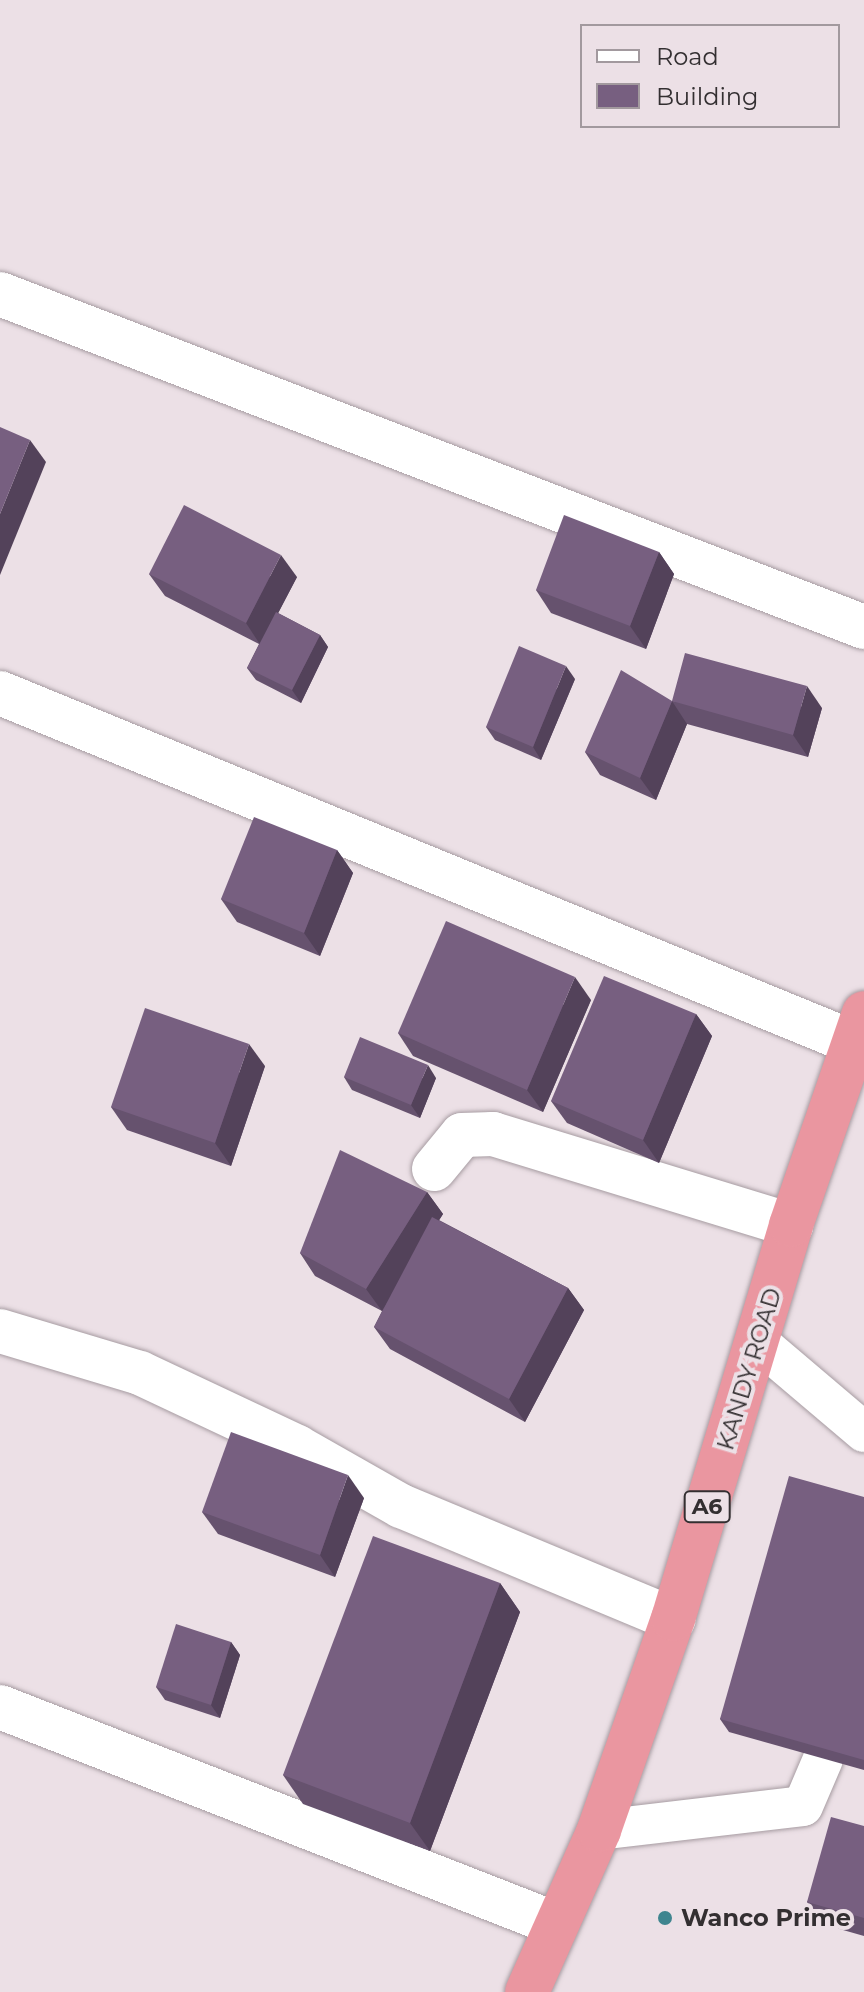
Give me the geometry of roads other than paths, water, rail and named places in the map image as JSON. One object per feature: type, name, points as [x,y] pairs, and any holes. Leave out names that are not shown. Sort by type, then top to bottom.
[{"type":"highway","name":"KANDY ROAD","points":[[527,1992],[599,1830],[673,1619],[791,1225],[858,1028]]},
{"type":"street","points":[[0,294],[864,627]]},
{"type":"street","points":[[0,693],[858,1028]]},
{"type":"street","points":[[434,1169],[462,1135],[493,1134],[791,1225]]},
{"type":"street","points":[[0,1331],[140,1373],[297,1447],[401,1506],[673,1619]]},
{"type":"street","points":[[0,1707],[556,1924]]},
{"type":"lane","points":[[758,1342],[864,1432]]},
{"type":"lane","points":[[599,1830],[803,1806],[823,1759]]},
{"type":"place","name":"Wanco Prime","points":[[665,1918]]}]
